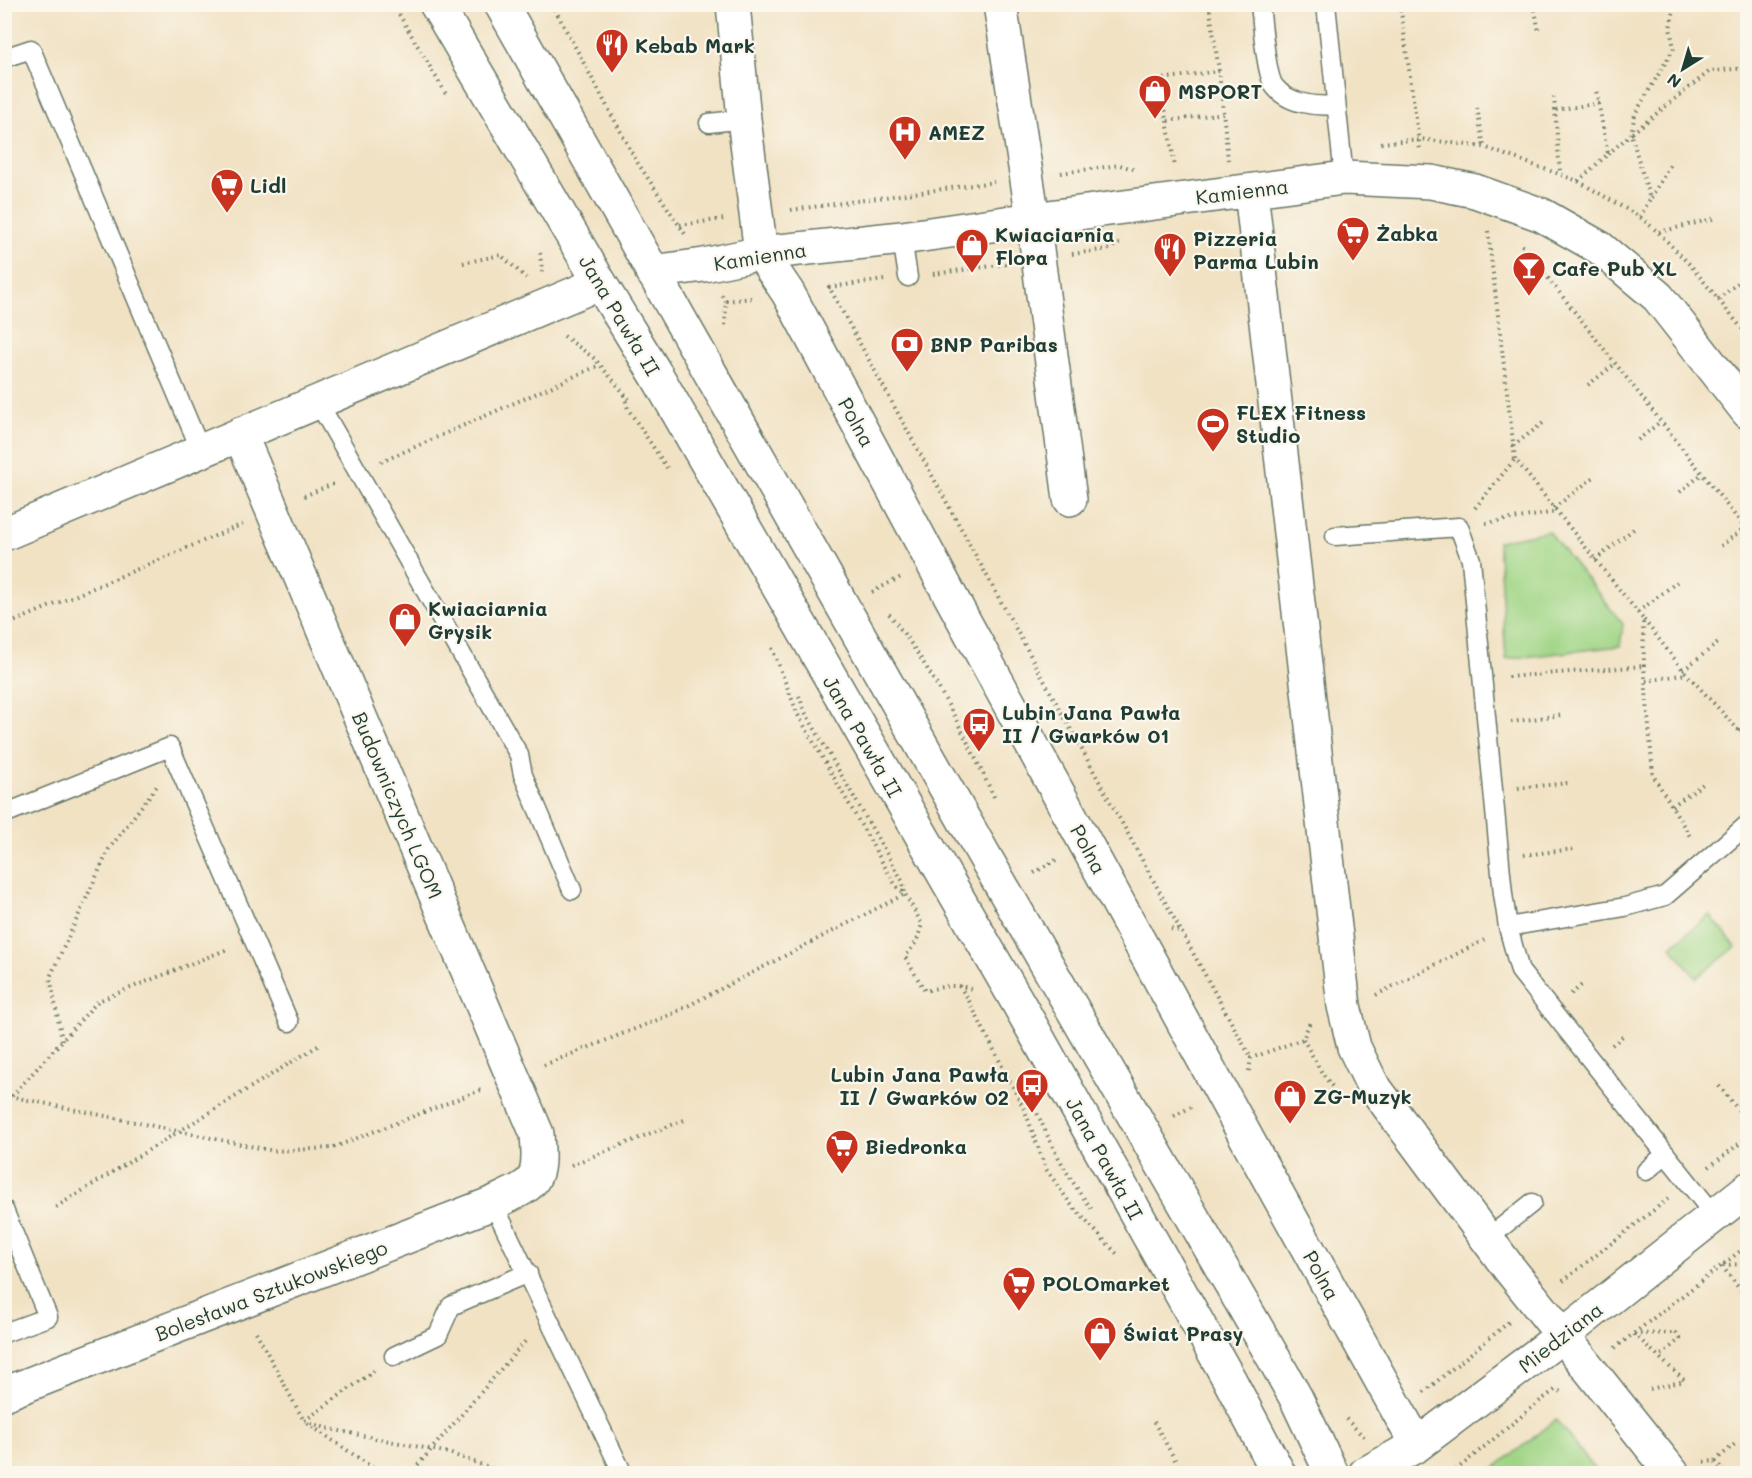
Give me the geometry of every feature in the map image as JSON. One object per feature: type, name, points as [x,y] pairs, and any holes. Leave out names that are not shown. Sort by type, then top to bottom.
[{"type":"street","name":"Jana Pawła II","points":[[436,4],[657,376],[1021,1008],[1230,1379],[1279,1473]]},
{"type":"street","points":[[501,4],[979,847],[1273,1357],[1296,1398],[1332,1473]]},
{"type":"street","points":[[733,4],[744,119],[761,253]]},
{"type":"street","points":[[1000,4],[1033,219],[1070,499]]},
{"type":"street","name":"Kamienna","points":[[600,283],[761,253],[902,238],[1344,178],[1431,182],[1475,191],[1542,214],[1600,248],[1658,297],[1748,412]]},
{"type":"street","points":[[1251,191],[1344,1006],[1354,1047],[1372,1084],[1589,1371],[1673,1473]]},
{"type":"street","name":"Polna","points":[[761,253],[788,293],[951,597],[1417,1445]]},
{"type":"street","points":[[4,534],[318,402],[538,295],[600,283]]},
{"type":"street","name":"Budowniczych LGOM","points":[[240,434],[537,1134],[539,1158],[534,1180]]},
{"type":"street","name":"Bolesława Sztukowskiego","points":[[4,1394],[493,1203],[526,1187],[534,1180]]},
{"type":"street","name":"Miedziana","points":[[1365,1473],[1417,1445],[1562,1336],[1748,1189]]},
{"type":"lane","points":[[1260,4],[1268,66],[1274,87],[1287,97],[1305,103],[1321,107],[1336,105]]},
{"type":"lane","points":[[1326,4],[1333,54],[1344,178]]},
{"type":"lane","points":[[4,58],[31,49],[201,451]]},
{"type":"lane","points":[[709,123],[744,119]]},
{"type":"lane","points":[[902,238],[908,277]]},
{"type":"lane","points":[[318,402],[519,755],[523,776],[572,890]]},
{"type":"lane","points":[[1335,536],[1459,527],[1471,560],[1499,857],[1509,927],[1520,971],[1715,1216]]},
{"type":"lane","points":[[4,814],[170,747],[289,1022]]},
{"type":"lane","points":[[1509,927],[1606,911],[1665,896],[1748,824]]},
{"type":"lane","points":[[1646,1172],[1666,1154]]},
{"type":"lane","points":[[493,1203],[623,1473]]},
{"type":"lane","points":[[1488,1238],[1532,1203]]},
{"type":"lane","points":[[4,1210],[48,1317],[4,1333]]},
{"type":"lane","points":[[394,1356],[438,1335],[451,1306],[528,1273]]},
{"type":"path","points":[[393,4],[447,95]]},
{"type":"path","points":[[552,4],[637,162],[680,225],[1027,178]]},
{"type":"path","points":[[1209,4],[1219,71],[1228,161]]},
{"type":"path","points":[[1400,4],[1420,139]]},
{"type":"path","points":[[1534,4],[1539,33]]},
{"type":"path","points":[[1650,199],[1631,134],[1635,114],[1674,48],[1670,28],[1675,4]]},
{"type":"path","points":[[1578,181],[1631,134],[1710,71],[1748,68]]},
{"type":"path","points":[[1175,169],[1161,79],[1219,71]]},
{"type":"path","points":[[1596,90],[1608,154]]},
{"type":"path","points":[[1554,97],[1560,173]]},
{"type":"path","points":[[1556,110],[1599,103]]},
{"type":"path","points":[[1478,108],[1484,147]]},
{"type":"path","points":[[1167,121],[1224,113]]},
{"type":"path","points":[[1640,217],[1670,165]]},
{"type":"path","points":[[1658,232],[1713,219]]},
{"type":"path","points":[[1488,230],[1515,459],[1685,672],[1745,737],[1748,752]]},
{"type":"path","points":[[1515,237],[1746,530],[1721,546]]},
{"type":"path","points":[[536,246],[541,255],[542,276],[538,295]]},
{"type":"path","points":[[462,263],[501,255],[538,295],[559,332],[595,359],[624,394],[628,409],[672,475]]},
{"type":"path","points":[[1718,298],[1748,275]]},
{"type":"path","points":[[1588,385],[1615,364]]},
{"type":"path","points":[[1638,440],[1660,422]]},
{"type":"path","points":[[1513,446],[1543,423]]},
{"type":"path","points":[[1459,527],[1515,459]]},
{"type":"path","points":[[1680,492],[1702,474]]},
{"type":"path","points":[[1459,527],[1555,510],[1594,477]]},
{"type":"path","points":[[1595,560],[1635,528]]},
{"type":"path","points":[[1638,612],[1677,582]]},
{"type":"path","points":[[1643,619],[1644,666],[1653,776],[1706,861]]},
{"type":"path","points":[[768,640],[798,715],[896,886],[905,894],[922,924],[917,941],[905,957],[925,991],[942,986],[958,986],[976,992]]},
{"type":"path","points":[[1646,681],[1685,672],[1718,643]]},
{"type":"path","points":[[1482,680],[1644,666]]},
{"type":"path","points":[[1487,725],[1561,715]]},
{"type":"path","points":[[1738,730],[1748,723]]},
{"type":"path","points":[[62,1040],[50,976],[109,849],[176,761]]},
{"type":"path","points":[[1672,806],[1706,782]]},
{"type":"path","points":[[1493,790],[1568,783]]},
{"type":"path","points":[[1499,857],[1574,849]]},
{"type":"path","points":[[4,1095],[274,1151],[332,1148],[670,1015],[905,894]]},
{"type":"path","points":[[1173,1117],[1248,1076],[1251,1058],[1303,1039],[1314,1010],[1363,1002],[1509,927]]},
{"type":"path","points":[[11,1097],[98,1000],[253,938]]},
{"type":"path","points":[[958,986],[967,997],[1025,1111],[1046,1169],[1072,1206],[1121,1258]]},
{"type":"path","points":[[56,1207],[321,1044]]},
{"type":"path","points":[[1719,1086],[1748,1122]]},
{"type":"path","points":[[1033,1103],[1047,1135],[1083,1197],[1098,1216]]},
{"type":"path","points":[[534,1180],[684,1120]]},
{"type":"path","points":[[1451,1473],[1555,1390],[1565,1392],[1634,1334],[1748,1245]]},
{"type":"path","points":[[1722,1266],[1744,1264],[1748,1266]]},
{"type":"path","points":[[1722,1266],[1745,1296],[1748,1291]]},
{"type":"path","points":[[239,1302],[304,1421],[382,1473]]},
{"type":"path","points":[[410,1473],[548,1315]]},
{"type":"path","points":[[1634,1334],[1684,1381],[1641,1391]]},
{"type":"path","points":[[1634,1334],[1676,1334],[1680,1339],[1659,1357]]},
{"type":"path","points":[[304,1421],[394,1356]]},
{"type":"path","points":[[304,1421],[330,1429],[449,1453],[507,1473]]},
{"type":"path","points":[[1154,1422],[1183,1473]]},
{"type":"path","points":[[1714,1461],[1736,1443]]},
{"type":"green space","points":[[1548,531],[1623,624],[1620,646],[1506,659],[1498,541]]},
{"type":"green space","points":[[1710,915],[1736,947],[1696,978],[1671,946]]},
{"type":"green space","points":[[1556,1420],[1598,1473],[1488,1473]]},
{"type":"place","name":"Kebab Mark","points":[[612,74]]},
{"type":"place","name":"MSPORT","points":[[1155,120]]},
{"type":"place","name":"AMEZ","points":[[905,161]]},
{"type":"place","name":"Lidl","points":[[227,214]]},
{"type":"place","name":"Żabka","points":[[1353,262]]},
{"type":"place","name":"Kwiaciarnia Flora","points":[[972,274]]},
{"type":"place","name":"Pizzeria Parma Lubin","points":[[1170,278]]},
{"type":"place","name":"Cafe Pub XL","points":[[1529,297]]},
{"type":"place","name":"BNP Paribas","points":[[907,373]]},
{"type":"place","name":"FLEX Fitness Studio","points":[[1213,453]]},
{"type":"place","name":"Kwiaciarnia Grysik","points":[[405,648]]},
{"type":"place","name":"Lubin Jana Pawła II / Gwarków 01","points":[[979,753]]},
{"type":"place","name":"Lubin Jana Pawła II / Gwarków 02","points":[[1032,1114]]},
{"type":"place","name":"ZG-Muzyk","points":[[1290,1125]]},
{"type":"place","name":"Biedronka","points":[[842,1175]]},
{"type":"place","name":"POLOmarket","points":[[1019,1312]]},
{"type":"place","name":"Świat Prasy","points":[[1100,1362]]}]
